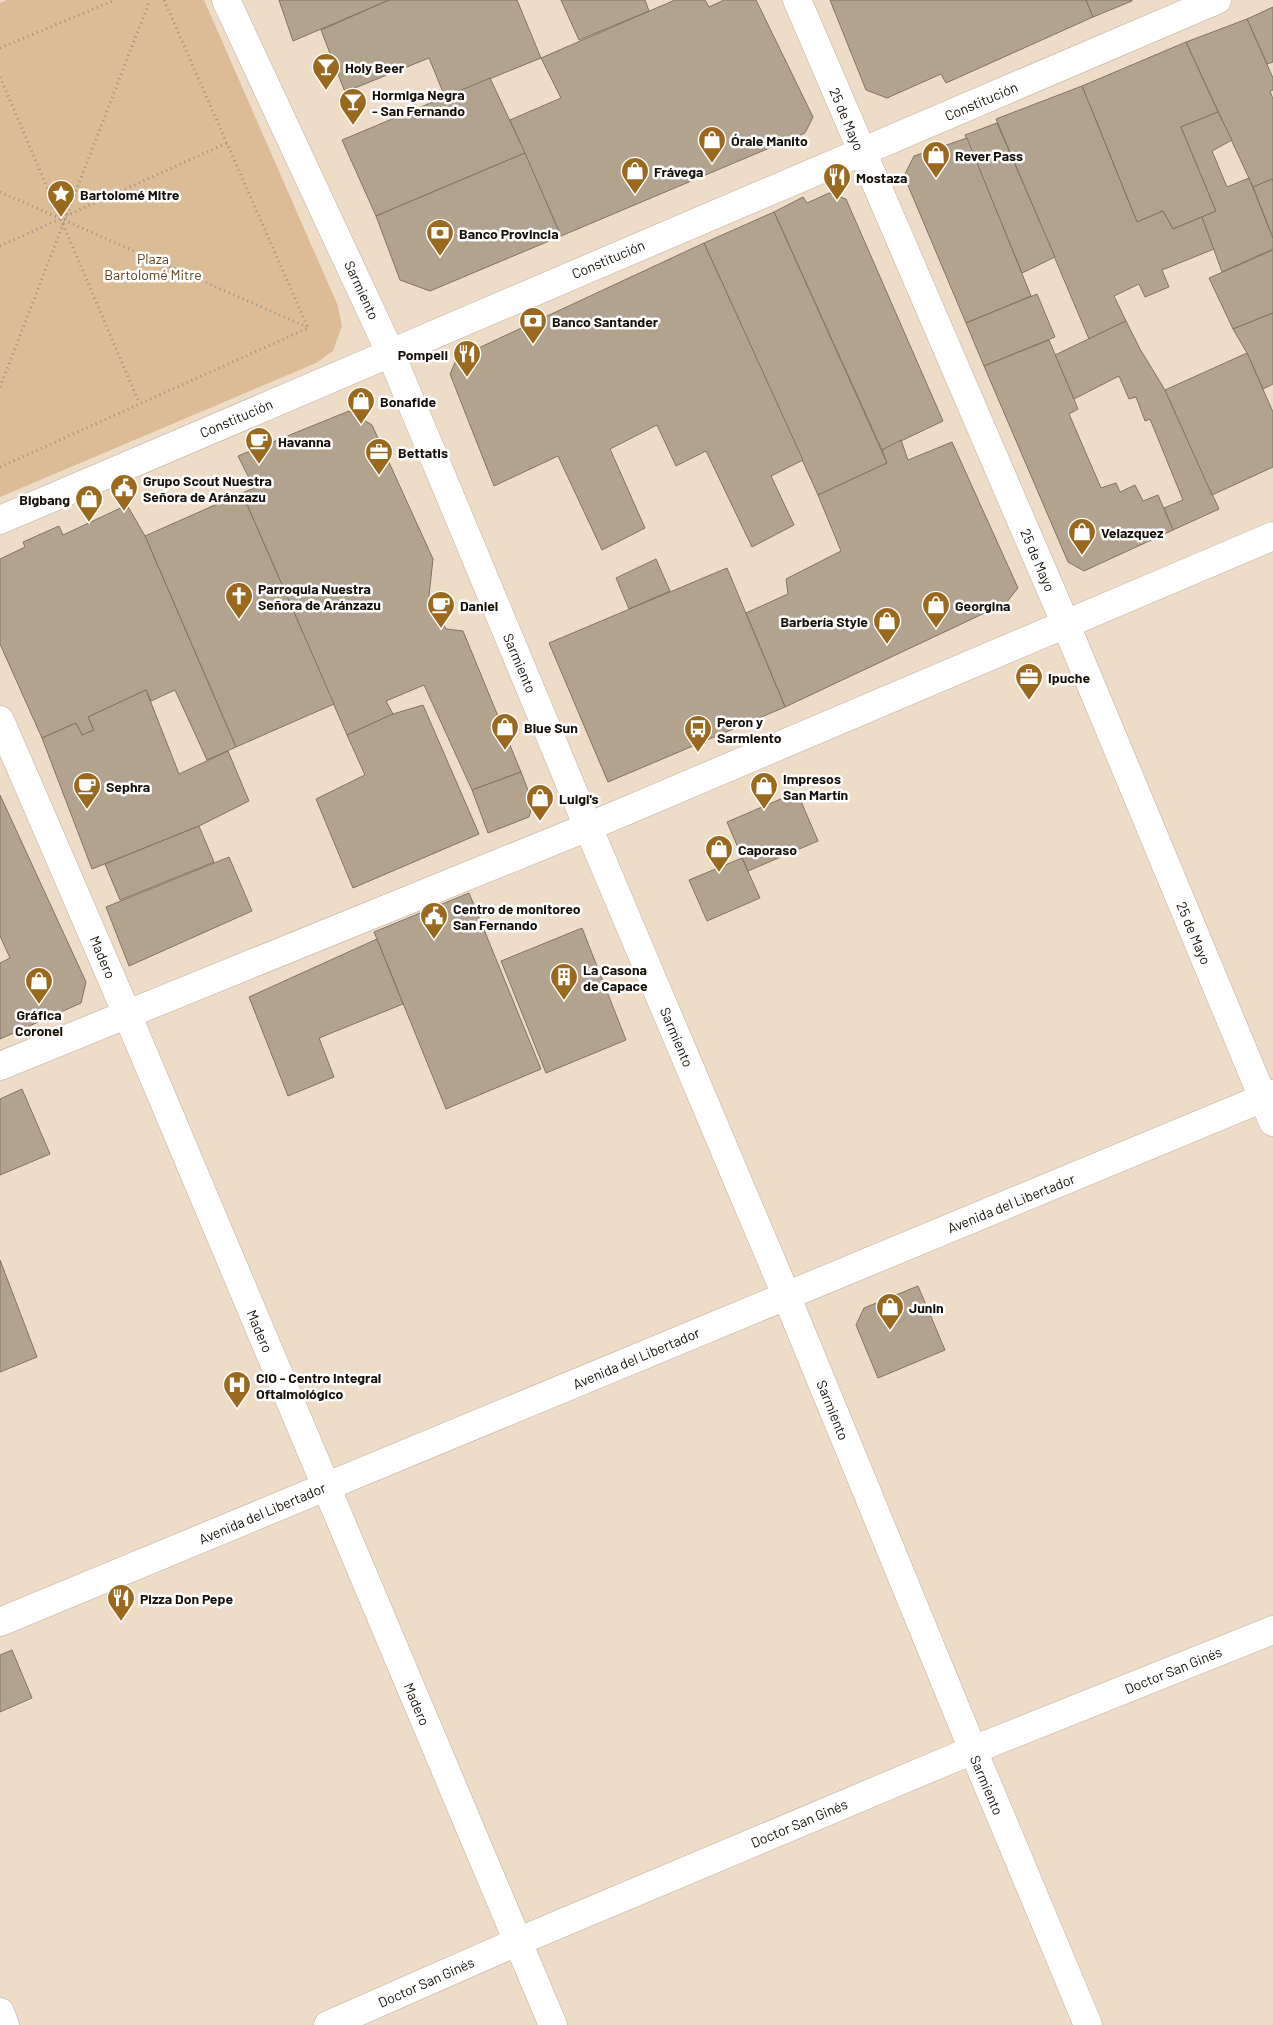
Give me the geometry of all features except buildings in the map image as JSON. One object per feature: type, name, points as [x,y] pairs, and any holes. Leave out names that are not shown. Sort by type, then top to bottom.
[{"type":"street","name":"Sarmiento","points":[[226,0],[390,352],[786,1295],[972,1750],[1088,2025]]},
{"type":"street","name":"25 de Mayo","points":[[797,0],[1270,1104]]},
{"type":"street","name":"Constitución","points":[[0,520],[1217,0]]},
{"type":"street","points":[[0,1066],[588,827],[1273,536]]},
{"type":"street","name":"Madero","points":[[0,720],[127,1014],[553,2025]]},
{"type":"street","name":"Avenida del Libertador","points":[[0,1622],[786,1295],[1270,1104]]},
{"type":"street","name":"Doctor San Ginés","points":[[328,2025],[517,1942],[972,1750],[1273,1630]]},
{"type":"street","points":[[0,2012],[6,2025]]},
{"type":"path","points":[[0,48],[115,0]]},
{"type":"path","points":[[0,387],[63,220],[150,0]]},
{"type":"path","points":[[164,0],[308,328]]},
{"type":"path","points":[[0,77],[63,220],[138,400]]},
{"type":"path","points":[[0,246],[63,220],[227,143]]},
{"type":"path","points":[[0,192],[308,328]]},
{"type":"path","points":[[0,467],[308,328]]},
{"type":"green space","name":"Plaza Bartolomé Mitre","points":[[7,0],[204,0],[338,306],[342,326],[333,351],[316,363],[0,497],[0,3]]},
{"type":"place","name":"Holy Beer","points":[[326,91]]},
{"type":"place","name":"Hormiga Negra - San Fernando","points":[[353,126]]},
{"type":"place","name":"Órale Manito","points":[[712,164]]},
{"type":"place","name":"Rever Pass","points":[[936,179]]},
{"type":"place","name":"Frávega","points":[[635,195]]},
{"type":"place","name":"Mostaza","points":[[837,201]]},
{"type":"place","name":"Bartolomé Mitre","points":[[61,218]]},
{"type":"place","name":"Banco Provincia","points":[[440,257]]},
{"type":"place","name":"Banco Santander","points":[[533,345]]},
{"type":"place","name":"Pompeii","points":[[467,378]]},
{"type":"place","name":"Bonafide","points":[[361,425]]},
{"type":"place","name":"Havanna","points":[[259,465]]},
{"type":"place","name":"Bettatis","points":[[379,476]]},
{"type":"place","name":"Grupo Scout Nuestra Señora de Aránzazu","points":[[124,512]]},
{"type":"place","name":"Bigbang","points":[[89,523]]},
{"type":"place","name":"Velazquez","points":[[1082,556]]},
{"type":"place","name":"Parroquia Nuestra Señora de Aránzazu","points":[[239,620]]},
{"type":"place","name":"Daniel","points":[[441,629]]},
{"type":"place","name":"Georgina","points":[[936,629]]},
{"type":"place","name":"Barbería Style","points":[[887,645]]},
{"type":"place","name":"Ipuche","points":[[1029,701]]},
{"type":"place","name":"Blue Sun","points":[[505,751]]},
{"type":"place","name":"Peron y Sarmiento","points":[[698,753]]},
{"type":"place","name":"Sephra","points":[[87,810]]},
{"type":"place","name":"Impresos San Martín","points":[[764,810]]},
{"type":"place","name":"Luigi's","points":[[540,822]]},
{"type":"place","name":"Caporaso","points":[[719,873]]},
{"type":"place","name":"Centro de monitoreo San Fernando","points":[[434,940]]},
{"type":"place","name":"La Casona de Capace","points":[[564,1001]]},
{"type":"place","name":"Gráfica Coronel","points":[[39,1005]]},
{"type":"place","name":"Junin","points":[[890,1331]]},
{"type":"place","name":"CIO - Centro Integral Oftalmológico","points":[[237,1409]]},
{"type":"place","name":"Pizza Don Pepe","points":[[121,1622]]}]
